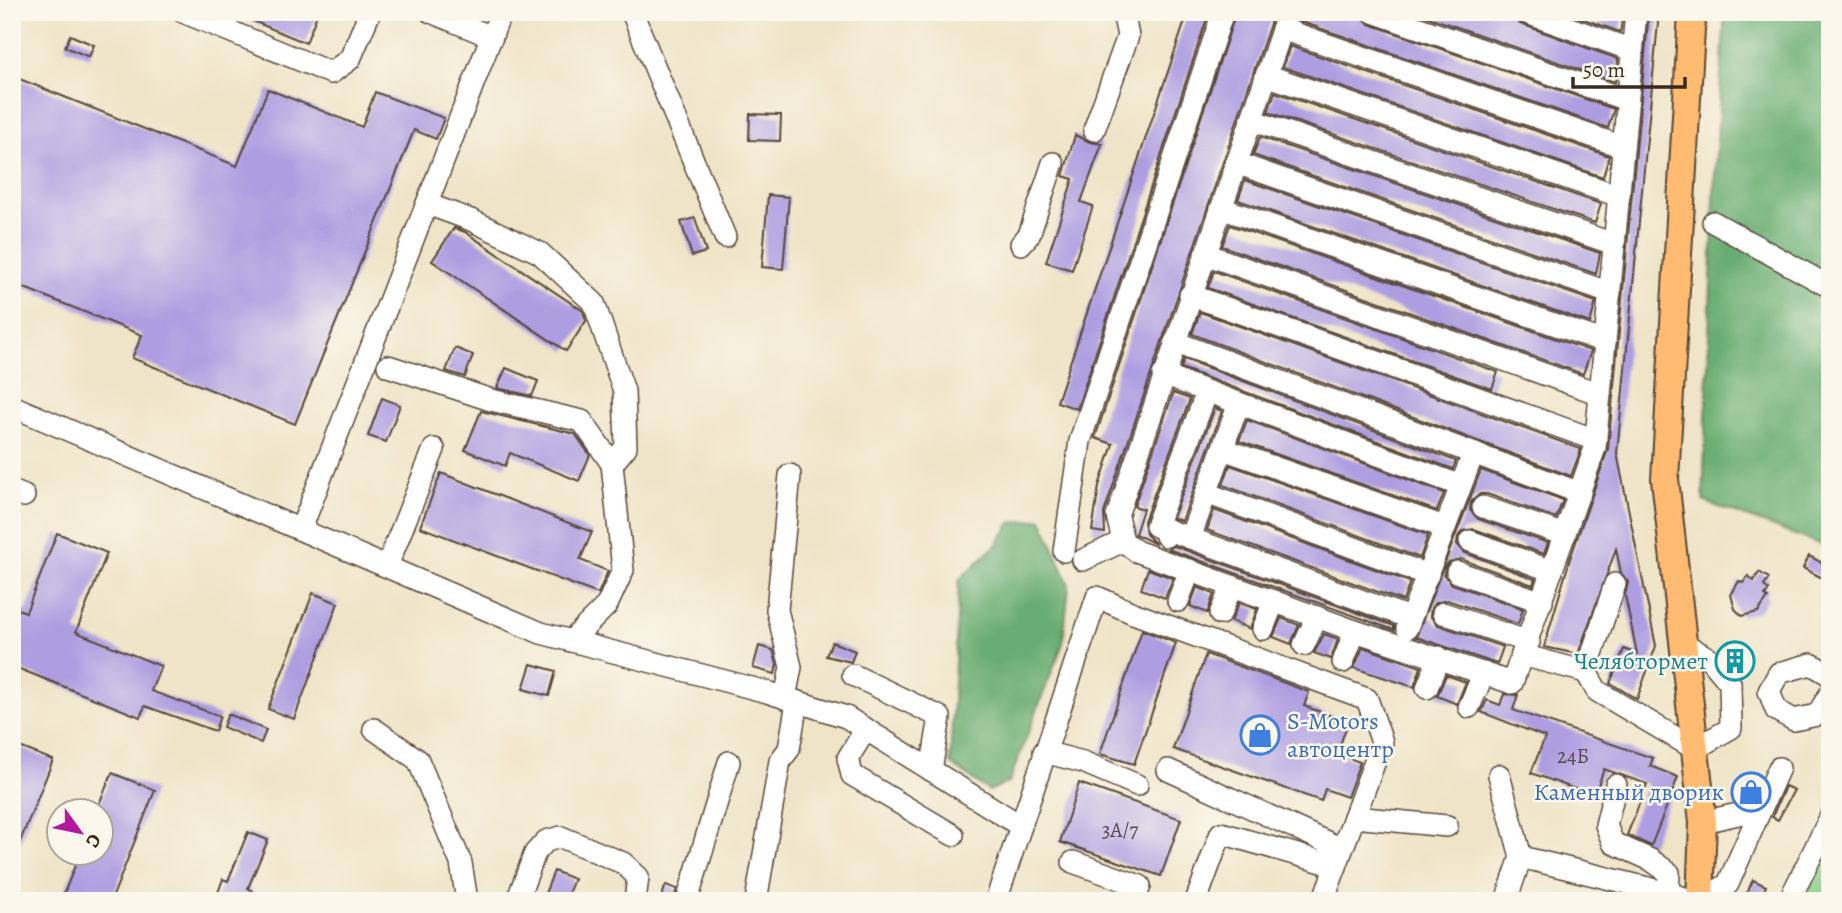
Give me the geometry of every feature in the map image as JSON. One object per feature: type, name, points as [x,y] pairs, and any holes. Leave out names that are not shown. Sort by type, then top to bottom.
[{"type":"main road","points":[[1692,12],[1665,479],[1703,822],[1699,901]]},
{"type":"lane","points":[[183,12],[331,73],[350,59],[370,12]]},
{"type":"lane","points":[[431,12],[492,37]]},
{"type":"lane","points":[[301,529],[501,12]]},
{"type":"lane","points":[[632,12],[725,237]]},
{"type":"lane","points":[[1094,130],[1128,36],[1123,12]]},
{"type":"lane","points":[[1123,541],[1074,555],[1080,441],[1223,12]]},
{"type":"lane","points":[[1373,12],[1628,100]]},
{"type":"lane","points":[[1524,12],[1632,50]]},
{"type":"lane","points":[[1623,147],[1285,21],[1117,516],[1123,541],[1136,551],[1356,631],[1512,683],[1580,493],[1596,440],[1636,12]]},
{"type":"lane","points":[[1266,75],[1619,196]]},
{"type":"lane","points":[[1251,120],[1614,244]]},
{"type":"lane","points":[[1021,244],[1030,235],[1053,163]]},
{"type":"lane","points":[[1236,163],[1610,293]]},
{"type":"lane","points":[[427,204],[471,220],[540,253],[594,303],[624,391],[626,447],[612,464]]},
{"type":"lane","points":[[1221,208],[1605,342]]},
{"type":"lane","points":[[1713,222],[1830,287]]},
{"type":"lane","points":[[1205,254],[1600,394]]},
{"type":"lane","points":[[1191,295],[1596,440]]},
{"type":"lane","points":[[1175,342],[1580,493]]},
{"type":"lane","points":[[388,366],[491,400],[582,421],[612,464],[623,570],[607,605],[572,641]]},
{"type":"lane","points":[[1163,375],[1460,485]]},
{"type":"lane","points":[[1157,557],[1162,528],[1207,391]]},
{"type":"lane","points":[[1190,538],[1238,404]]},
{"type":"lane","points":[[12,406],[541,633],[743,686],[846,717],[1021,826]]},
{"type":"lane","points":[[387,566],[434,449]]},
{"type":"lane","points":[[1223,449],[1444,527]]},
{"type":"lane","points":[[1402,646],[1410,618],[1473,454]]},
{"type":"lane","points":[[756,901],[780,761],[789,749],[791,667],[777,610],[790,475]]},
{"type":"lane","points":[[1206,493],[1428,575]]},
{"type":"lane","points":[[1483,507],[1565,536]]},
{"type":"lane","points":[[1117,516],[1162,528],[1410,618]]},
{"type":"lane","points":[[1469,541],[1552,571]]},
{"type":"lane","points":[[1178,601],[1190,570]]},
{"type":"lane","points":[[1457,572],[1542,602]]},
{"type":"lane","points":[[1586,672],[1615,584]]},
{"type":"lane","points":[[1220,614],[1233,586]]},
{"type":"lane","points":[[996,901],[1097,597],[1133,613],[1367,699],[1382,742],[1323,901]]},
{"type":"lane","points":[[1263,629],[1274,601]]},
{"type":"lane","points":[[1443,613],[1586,672],[1597,691],[1695,749],[1731,728],[1730,683],[1710,659],[1683,643]]},
{"type":"lane","points":[[1304,645],[1317,617]]},
{"type":"lane","points":[[1343,662],[1356,631]]},
{"type":"lane","points":[[1427,688],[1439,657]]},
{"type":"lane","points":[[1830,675],[1811,664],[1779,673],[1769,691],[1776,710],[1794,720],[1817,715],[1830,694]]},
{"type":"lane","points":[[1469,707],[1484,673]]},
{"type":"lane","points":[[853,675],[940,717],[931,770]]},
{"type":"lane","points":[[374,729],[418,760],[461,863],[467,901]]},
{"type":"lane","points":[[866,729],[848,758],[852,775],[953,835]]},
{"type":"lane","points":[[1044,752],[1083,762],[1137,785]]},
{"type":"lane","points":[[687,901],[729,762]]},
{"type":"lane","points":[[1521,858],[1667,897],[1699,901],[1728,884],[1779,768]]},
{"type":"lane","points":[[1168,770],[1339,858]]},
{"type":"lane","points":[[1499,775],[1521,858],[1506,901]]},
{"type":"lane","points":[[1616,785],[1606,825],[1613,843],[1651,860],[1669,873],[1667,897]]},
{"type":"lane","points":[[1703,822],[1760,809]]},
{"type":"lane","points":[[1354,817],[1447,826]]},
{"type":"lane","points":[[1789,901],[1830,818]]},
{"type":"lane","points":[[1196,901],[1221,833],[1339,858]]},
{"type":"lane","points":[[517,901],[535,853],[546,841],[561,837],[623,863],[638,877],[635,901]]},
{"type":"lane","points":[[1073,862],[1140,886],[1133,901]]},
{"type":"green space","points":[[1725,12],[1830,12],[1830,548],[1703,501],[1715,171]]},
{"type":"green space","points":[[1042,519],[1069,585],[1063,643],[1009,782],[989,791],[950,763],[959,580],[997,544],[1011,523]]},
{"type":"green space","points":[[1830,844],[1830,901],[1801,901]]},
{"type":"building","points":[[231,12],[318,12],[306,43]]},
{"type":"building","points":[[1188,12],[1209,12],[1077,409],[1057,402]]},
{"type":"building","points":[[1236,12],[1274,12],[1104,513],[1105,533],[1092,531],[1099,486],[1113,444],[1095,438]]},
{"type":"building","points":[[1301,12],[1360,12],[1369,24],[1614,109],[1608,128],[1299,21]]},
{"type":"building","points":[[1414,12],[1511,12],[1520,24],[1618,59],[1615,82]]},
{"type":"building","points":[[1564,12],[1623,12],[1620,32]]},
{"type":"building","points":[[1649,12],[1659,12],[1617,453],[1656,646],[1637,699],[1610,683],[1624,649],[1637,654],[1625,595],[1628,582],[1621,573],[1616,549],[1578,654],[1544,647],[1570,559],[1608,449]]},
{"type":"building","points":[[70,35],[94,45],[89,57],[65,47]]},
{"type":"building","points":[[1290,46],[1609,156],[1603,177],[1283,67]]},
{"type":"building","points":[[12,76],[237,166],[268,89],[362,127],[375,92],[444,118],[436,139],[414,130],[295,424],[132,358],[142,335],[12,283]]},
{"type":"building","points":[[1275,92],[1601,204],[1595,223],[1268,112]]},
{"type":"building","points":[[750,114],[781,115],[780,141],[749,140]]},
{"type":"building","points":[[1075,135],[1102,144],[1081,202],[1093,206],[1072,270],[1046,262],[1073,179],[1063,176]]},
{"type":"building","points":[[1260,137],[1600,253],[1596,274],[1253,155]]},
{"type":"building","points":[[1245,180],[1596,302],[1590,323],[1238,200]]},
{"type":"building","points":[[768,195],[789,197],[783,269],[762,267]]},
{"type":"building","points":[[695,218],[706,252],[692,256],[681,222]]},
{"type":"building","points":[[1230,225],[1591,351],[1583,374],[1222,246]]},
{"type":"building","points":[[454,228],[465,232],[583,311],[586,321],[566,351],[432,261]]},
{"type":"building","points":[[1214,271],[1498,372],[1492,389],[1208,288]]},
{"type":"building","points":[[1200,312],[1581,449],[1571,476],[1192,334]]},
{"type":"building","points":[[455,348],[473,355],[465,377],[446,371]]},
{"type":"building","points":[[1184,359],[1456,461],[1453,469],[1181,368]]},
{"type":"building","points":[[506,368],[538,381],[532,396],[497,388]]},
{"type":"building","points":[[1173,393],[1190,399],[1144,521],[1146,534],[1156,544],[1135,534],[1143,509],[1134,506]]},
{"type":"building","points":[[382,398],[400,405],[386,442],[368,436]]},
{"type":"building","points":[[1215,408],[1222,411],[1182,521],[1173,518]]},
{"type":"building","points":[[481,411],[575,434],[590,455],[579,481],[510,453],[505,466],[465,450]]},
{"type":"building","points":[[1247,420],[1444,493],[1437,511],[1239,441]]},
{"type":"building","points":[[1230,465],[1428,535],[1420,558],[1223,485]]},
{"type":"building","points":[[1481,470],[1563,500],[1556,518],[1487,494],[1480,494],[1471,502],[1470,510],[1478,519],[1548,543],[1544,554],[1474,529],[1462,531],[1458,537],[1457,544],[1465,553],[1535,579],[1533,585],[1461,559],[1449,562],[1445,567],[1444,575],[1452,584],[1523,609],[1518,624],[1447,600],[1435,603],[1431,608],[1430,616],[1438,625],[1503,647],[1497,664],[1416,637]]},
{"type":"building","points":[[441,473],[592,532],[580,560],[608,571],[598,594],[420,527]]},
{"type":"building","points":[[1214,510],[1410,582],[1403,601],[1207,530]]},
{"type":"building","points":[[57,533],[107,553],[76,632],[161,666],[151,691],[220,716],[215,731],[145,706],[140,717],[12,666],[12,607],[26,612]]},
{"type":"building","points":[[1174,546],[1394,626],[1394,630],[1168,549]]},
{"type":"building","points":[[1809,556],[1830,567],[1830,582],[1803,568]]},
{"type":"building","points":[[1148,569],[1173,578],[1165,598],[1141,589]]},
{"type":"building","points":[[1759,572],[1769,578],[1764,586],[1769,590],[1765,596],[1768,598],[1758,612],[1742,616],[1735,609],[1731,595],[1739,581],[1743,583],[1748,576],[1754,581]]},
{"type":"building","points":[[1197,587],[1214,594],[1207,613],[1190,606]]},
{"type":"building","points":[[313,593],[338,603],[294,719],[268,709]]},
{"type":"building","points":[[1239,603],[1257,609],[1250,629],[1231,621]]},
{"type":"building","points":[[1281,618],[1299,625],[1291,644],[1273,637]]},
{"type":"building","points":[[1142,630],[1176,643],[1134,764],[1100,754]]},
{"type":"building","points":[[1324,634],[1338,639],[1331,659],[1314,653]]},
{"type":"building","points":[[832,642],[855,651],[851,662],[826,656]]},
{"type":"building","points":[[759,646],[773,650],[777,665],[775,674],[753,668]]},
{"type":"building","points":[[1363,647],[1421,667],[1414,687],[1354,668]]},
{"type":"building","name":"S-Motors автоцентр","points":[[1206,654],[1309,692],[1304,706],[1348,722],[1337,754],[1360,762],[1347,797],[1325,789],[1321,801],[1173,749]]},
{"type":"building","points":[[531,664],[556,671],[549,696],[523,689]]},
{"type":"building","points":[[1446,675],[1466,682],[1457,704],[1437,696]]},
{"type":"building","points":[[1504,694],[1518,695],[1513,710],[1653,758],[1650,766],[1678,777],[1651,846],[1627,835],[1647,784],[1604,769],[1594,796],[1531,773],[1545,737],[1481,712],[1487,700],[1500,705]]},
{"type":"building","points":[[228,714],[266,730],[261,743],[223,727]]},
{"type":"building","points":[[12,744],[53,760],[13,859],[12,859]]},
{"type":"building","points":[[112,773],[155,790],[111,901],[61,901],[74,867],[116,867],[116,797],[102,797]]},
{"type":"building","points":[[1079,783],[1181,819],[1161,876],[1060,842]]},
{"type":"building","points":[[1785,786],[1794,790],[1778,820],[1772,817]]},
{"type":"building","points":[[248,832],[268,840],[248,888],[253,891],[250,901],[215,901],[223,879],[228,881]]},
{"type":"building","points":[[554,871],[574,879],[565,901],[542,901]]},
{"type":"building","points":[[1753,880],[1766,886],[1759,901],[1743,901]]},
{"type":"building","points":[[666,885],[677,889],[673,901],[660,901]]},
{"type":"place","name":"Челябтормет","points":[[1735,661]]},
{"type":"place","name":"S-Motors автоцентр","points":[[1260,735]]},
{"type":"place","name":"Каменный дворик","points":[[1751,792]]}]
